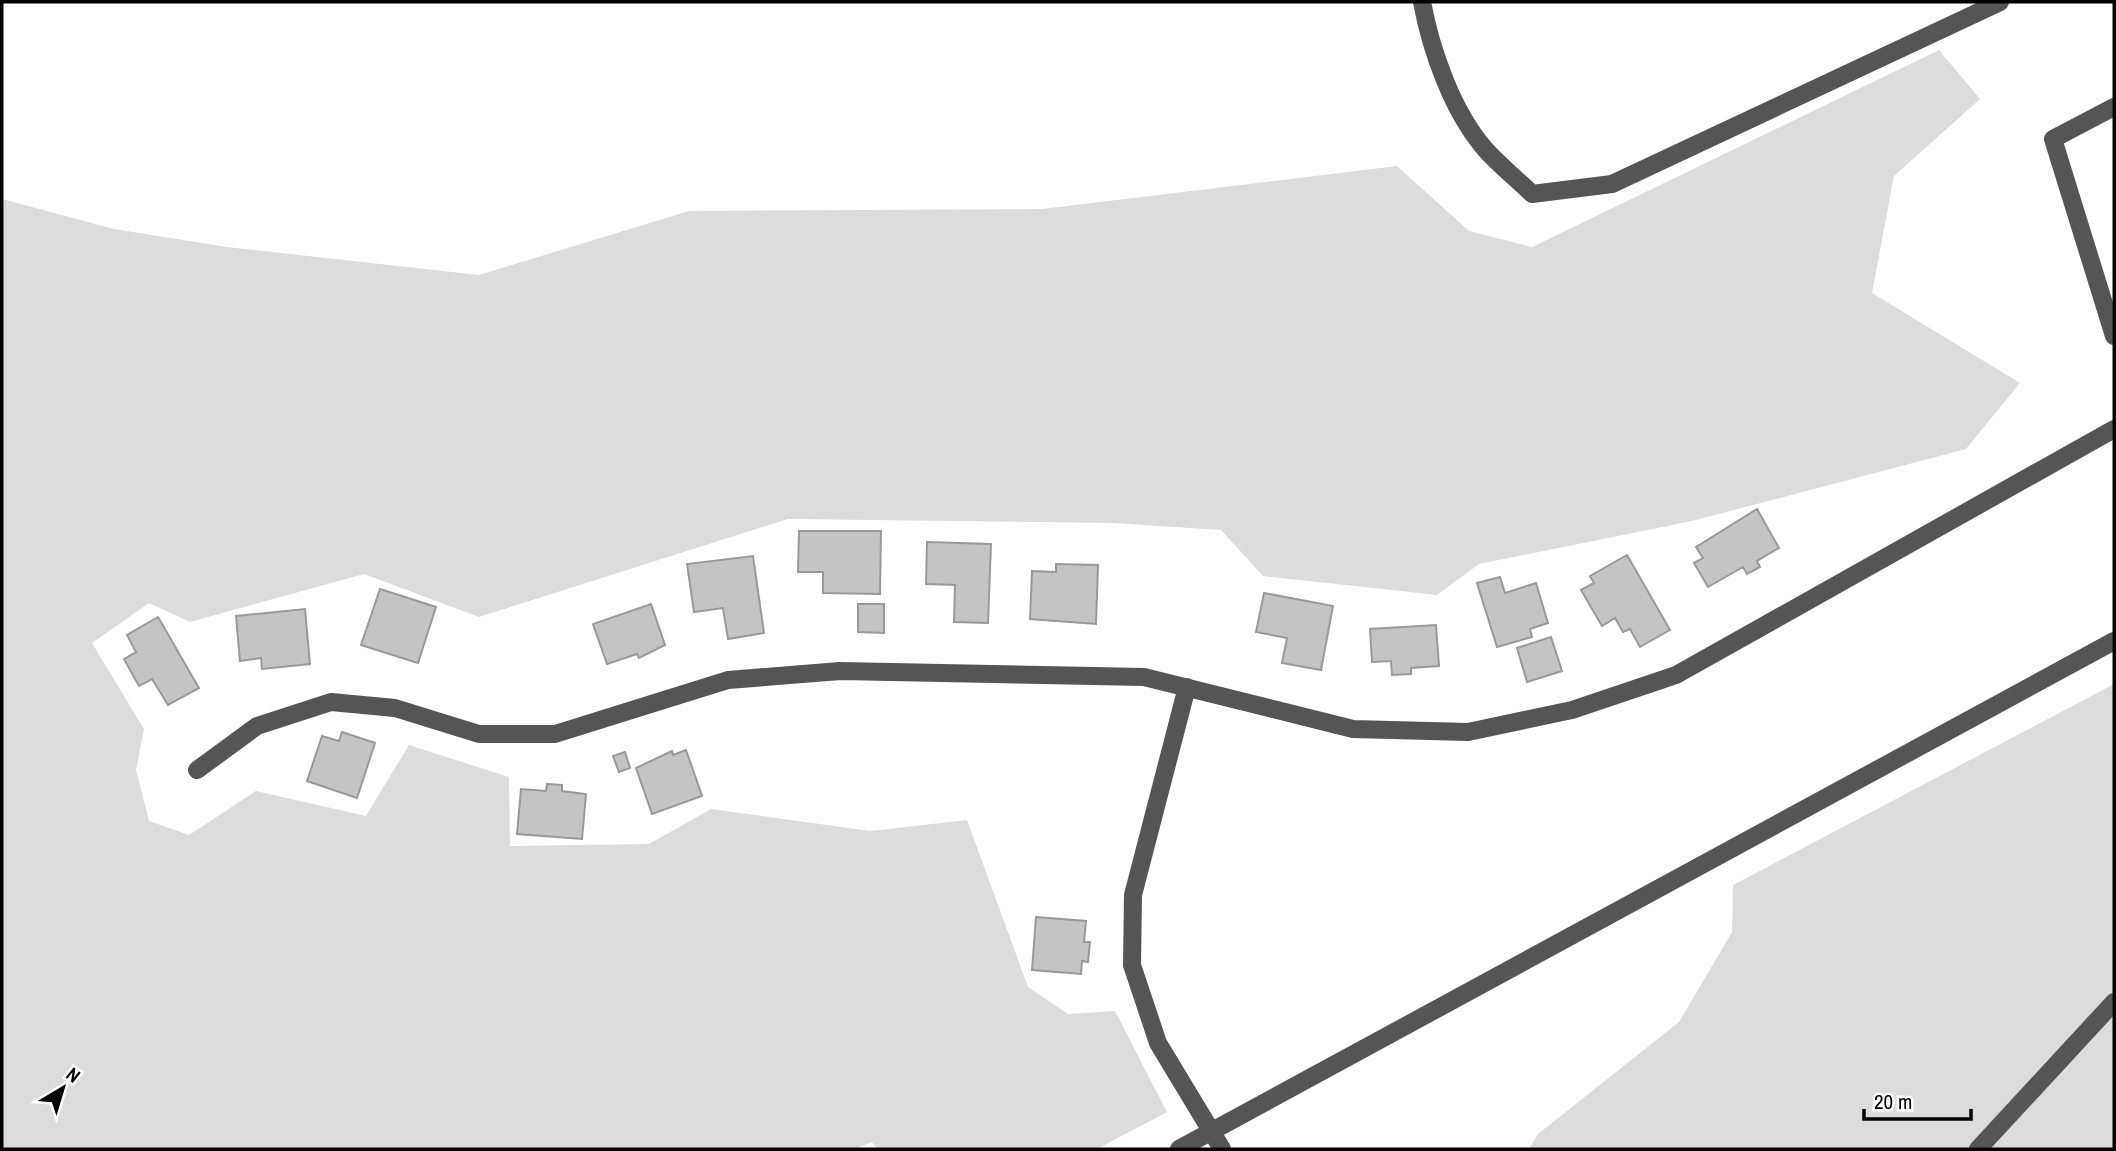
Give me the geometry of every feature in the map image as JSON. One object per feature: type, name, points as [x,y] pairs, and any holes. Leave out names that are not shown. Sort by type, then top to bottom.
[{"type":"street","points":[[1422,2],[1428,32],[1458,106],[1484,148],[1532,194],[1612,184],[2000,2]]},
{"type":"street","points":[[2114,107],[2053,139],[2114,336]]},
{"type":"street","points":[[197,770],[257,726],[331,702],[395,708],[479,734],[555,734],[728,680],[840,671],[1144,677],[1353,729],[1468,732],[1572,710],[1676,675],[2114,429]]},
{"type":"street","points":[[1179,1149],[2114,641]]},
{"type":"street","points":[[1187,687],[1133,895],[1132,965],[1158,1043],[1222,1149]]},
{"type":"street","points":[[1979,1149],[2114,1002]]},
{"type":"shaded area","points":[[1939,50],[1980,99],[1894,176],[1872,293],[2020,383],[1966,449],[1692,521],[1479,564],[1437,595],[1263,576],[1221,530],[1113,523],[788,519],[479,617],[364,574],[190,622],[149,603],[92,643],[144,729],[136,770],[149,821],[189,835],[256,791],[366,816],[409,745],[509,777],[510,846],[649,844],[711,809],[870,831],[967,820],[1028,987],[1068,1014],[1115,1011],[1167,1112],[1097,1149],[877,1149],[872,1142],[854,1149],[2,1149],[2,199],[114,229],[227,247],[479,275],[689,211],[1042,209],[1397,166],[1469,231],[1532,247]]},
{"type":"shaded area","points":[[2114,684],[2114,1149],[1529,1149],[1538,1134],[1679,1022],[1732,932],[1733,885]]},
{"type":"building","points":[[1757,509],[1779,548],[1757,561],[1760,567],[1747,574],[1743,567],[1708,587],[1694,563],[1703,558],[1696,547]]},
{"type":"building","points":[[799,531],[881,531],[880,594],[823,593],[823,572],[798,572]]},
{"type":"building","points":[[927,542],[991,544],[988,623],[954,622],[955,585],[926,584]]},
{"type":"building","points":[[1627,555],[1670,630],[1640,647],[1630,629],[1623,632],[1615,618],[1602,626],[1581,590],[1594,583],[1590,576]]},
{"type":"building","points":[[753,556],[764,633],[728,639],[723,608],[694,612],[687,564]]},
{"type":"building","points":[[1056,564],[1098,565],[1096,624],[1030,619],[1032,571],[1056,572]]},
{"type":"building","points":[[1500,577],[1505,593],[1536,583],[1548,623],[1530,629],[1532,637],[1497,647],[1477,583]]},
{"type":"building","points":[[380,589],[436,607],[418,663],[361,645]]},
{"type":"building","points":[[1264,593],[1333,606],[1321,670],[1282,663],[1287,638],[1256,632]]},
{"type":"building","points":[[651,604],[665,645],[639,658],[637,654],[607,664],[593,624]]},
{"type":"building","points":[[858,604],[884,604],[884,633],[858,632]]},
{"type":"building","points":[[305,609],[310,664],[262,669],[261,658],[240,661],[236,616]]},
{"type":"building","points":[[158,617],[199,688],[168,705],[152,679],[139,686],[124,659],[136,652],[127,635]]},
{"type":"building","points":[[1436,625],[1439,666],[1411,668],[1411,674],[1392,675],[1391,661],[1372,662],[1370,629]]},
{"type":"building","points":[[1551,637],[1562,671],[1527,682],[1517,648]]},
{"type":"building","points":[[342,732],[375,743],[357,798],[307,781],[322,736],[339,741]]},
{"type":"building","points":[[686,750],[702,796],[652,814],[636,768],[672,751],[673,755]]},
{"type":"building","points":[[625,752],[630,768],[619,772],[613,756]]},
{"type":"building","points":[[547,784],[562,785],[562,791],[586,794],[582,839],[517,834],[521,789],[546,791]]},
{"type":"building","points":[[1036,917],[1086,921],[1084,942],[1090,942],[1088,962],[1082,961],[1081,974],[1032,970]]}]
